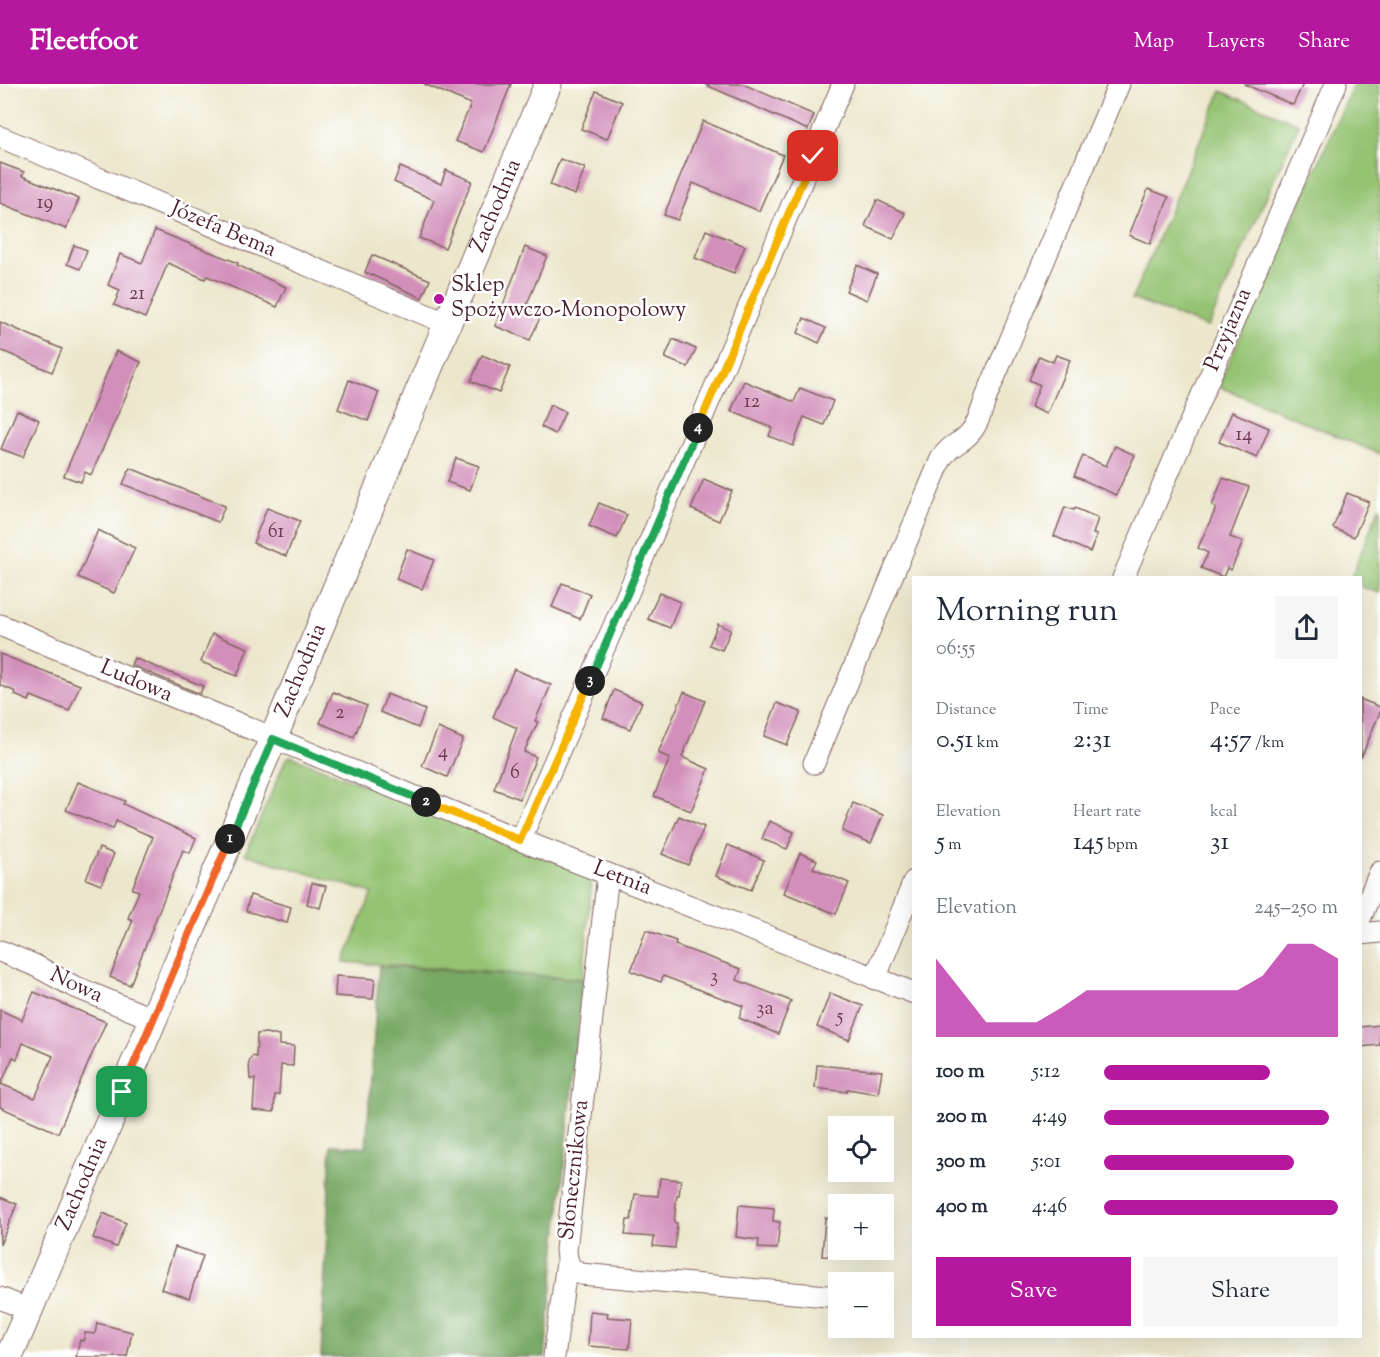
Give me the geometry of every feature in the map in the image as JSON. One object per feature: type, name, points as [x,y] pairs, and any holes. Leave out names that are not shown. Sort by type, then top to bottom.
[{"type":"street","name":"Zachodnia","points":[[9,1357],[273,739],[548,84]]},
{"type":"street","points":[[520,840],[626,598],[843,84]]},
{"type":"street","points":[[814,763],[941,459],[947,448],[969,435],[977,422],[1119,84]]},
{"type":"street","name":"Przyjazna","points":[[1124,576],[1336,84]]},
{"type":"street","name":"Józefa Bema","points":[[0,137],[446,323]]},
{"type":"street","name":"Ludowa","points":[[0,625],[273,739]]},
{"type":"street","name":"Letnia","points":[[273,739],[520,840],[912,992]]},
{"type":"street","points":[[1362,914],[1380,872]]},
{"type":"street","name":"Słonecznikowa","points":[[608,874],[566,1250],[567,1262],[573,1270],[589,1275],[828,1296]]},
{"type":"street","points":[[875,979],[912,886]]},
{"type":"street","points":[[1362,934],[1380,932]]},
{"type":"street","name":"Nowa","points":[[0,951],[34,965],[73,986],[153,1019]]},
{"type":"street","points":[[554,1357],[567,1262]]},
{"type":"street","points":[[0,1298],[29,1310]]},
{"type":"green space","points":[[1354,84],[1380,84],[1380,454],[1218,386]]},
{"type":"green space","points":[[1221,91],[1299,124],[1208,327],[1132,299]]},
{"type":"green space","points":[[1380,506],[1380,593],[1362,587],[1362,576],[1351,576]]},
{"type":"green space","points":[[291,756],[592,877],[583,979],[344,962],[372,893],[245,854],[286,759]]},
{"type":"green space","points":[[379,966],[583,979],[545,1357],[321,1357],[331,1145],[366,1147]]},
{"type":"building","points":[[424,84],[511,84],[484,152],[455,141],[471,104]]},
{"type":"building","points":[[704,84],[743,84],[814,115],[808,130]]},
{"type":"building","points":[[1244,84],[1303,84],[1293,105]]},
{"type":"building","points":[[596,91],[622,102],[607,139],[581,129]]},
{"type":"building","points":[[703,121],[783,155],[759,211],[693,183],[678,220],[664,215]]},
{"type":"building","points":[[560,159],[585,168],[575,195],[550,185]]},
{"type":"building","points":[[0,163],[24,172],[22,176],[79,199],[66,229],[0,203]]},
{"type":"building","points":[[400,167],[441,184],[446,170],[472,181],[445,248],[419,238],[434,200],[394,182]]},
{"type":"building","points":[[1148,189],[1169,197],[1150,244],[1129,235]]},
{"type":"building","points":[[877,200],[905,213],[893,239],[865,226]]},
{"type":"building","points":[[155,230],[238,263],[237,265],[286,287],[277,307],[207,276],[205,279],[168,263],[145,318],[114,305],[120,290],[108,285],[120,254],[142,263]]},
{"type":"building","points":[[706,230],[745,246],[734,273],[695,258]]},
{"type":"building","points":[[74,245],[87,250],[80,269],[67,264]]},
{"type":"building","points":[[525,247],[547,256],[527,304],[543,311],[530,340],[495,326]]},
{"type":"building","points":[[372,255],[430,280],[422,298],[365,272]]},
{"type":"building","points":[[857,265],[877,274],[867,300],[846,291]]},
{"type":"building","points":[[804,318],[826,328],[819,343],[798,333]]},
{"type":"building","points":[[0,322],[62,349],[52,372],[0,350]]},
{"type":"building","points":[[673,339],[696,349],[688,367],[665,358]]},
{"type":"building","points":[[116,351],[141,362],[91,475],[85,472],[81,482],[64,476]]},
{"type":"building","points":[[482,355],[510,367],[499,393],[471,381]]},
{"type":"building","points":[[1056,355],[1070,360],[1047,414],[1031,407],[1040,385],[1029,380],[1039,356],[1053,362]]},
{"type":"building","points":[[349,380],[379,392],[368,421],[338,409]]},
{"type":"building","points":[[744,381],[794,402],[800,388],[833,401],[824,425],[804,417],[793,446],[769,436],[772,428],[731,411]]},
{"type":"building","points":[[550,405],[565,412],[555,434],[541,427]]},
{"type":"building","points":[[17,410],[39,420],[23,457],[1,449]]},
{"type":"building","points":[[1232,412],[1269,428],[1257,458],[1219,442]]},
{"type":"building","points":[[1115,446],[1135,455],[1116,495],[1074,476],[1083,456],[1106,466]]},
{"type":"building","points":[[456,458],[479,466],[470,490],[447,482]]},
{"type":"building","points":[[130,468],[225,506],[218,522],[123,484]]},
{"type":"building","points":[[1223,478],[1249,487],[1230,537],[1243,542],[1231,570],[1227,568],[1223,576],[1201,568],[1208,553],[1198,548],[1216,508],[1212,506]]},
{"type":"building","points":[[704,479],[732,491],[719,521],[691,509]]},
{"type":"building","points":[[1347,493],[1369,502],[1354,537],[1333,528]]},
{"type":"building","points":[[599,503],[627,515],[617,538],[589,526]]},
{"type":"building","points":[[1065,507],[1074,510],[1075,508],[1098,518],[1093,534],[1097,535],[1090,552],[1054,536]]},
{"type":"building","points":[[267,508],[300,521],[286,556],[253,543]]},
{"type":"building","points":[[98,530],[135,548],[114,593],[78,577]]},
{"type":"building","points":[[407,549],[434,560],[422,589],[396,579]]},
{"type":"building","points":[[562,583],[590,594],[580,619],[552,607]]},
{"type":"building","points":[[659,593],[680,602],[670,628],[648,619]]},
{"type":"building","points":[[718,624],[731,630],[722,650],[709,645]]},
{"type":"building","points":[[212,634],[248,648],[237,676],[201,662]]},
{"type":"building","points":[[0,654],[80,685],[69,711],[31,696],[29,701],[0,685]]},
{"type":"building","points":[[134,658],[203,686],[200,694],[131,665]]},
{"type":"building","points":[[514,669],[551,685],[524,752],[536,757],[520,799],[494,789],[517,728],[493,717]]},
{"type":"building","points":[[614,690],[642,702],[630,729],[603,718]]},
{"type":"building","points":[[333,692],[367,706],[354,737],[320,723]]},
{"type":"building","points":[[684,692],[705,701],[682,757],[709,769],[691,811],[654,796],[670,758],[658,753]]},
{"type":"building","points":[[387,694],[425,710],[418,728],[380,712]]},
{"type":"building","points":[[1362,700],[1380,707],[1362,756]]},
{"type":"building","points":[[777,703],[801,712],[787,745],[764,736]]},
{"type":"building","points":[[438,728],[463,739],[447,777],[422,766]]},
{"type":"building","points":[[78,782],[125,801],[123,804],[196,838],[190,853],[183,850],[130,985],[110,977],[133,920],[128,918],[139,891],[132,889],[153,837],[116,821],[113,829],[66,810]]},
{"type":"building","points":[[853,803],[883,815],[871,843],[842,831]]},
{"type":"building","points":[[679,816],[704,827],[688,865],[662,854]]},
{"type":"building","points":[[769,821],[794,832],[787,849],[762,839]]},
{"type":"building","points":[[728,845],[764,860],[751,890],[716,876]]},
{"type":"building","points":[[99,848],[114,854],[101,885],[86,879]]},
{"type":"building","points":[[800,853],[817,860],[813,868],[849,883],[836,914],[784,893]]},
{"type":"building","points":[[312,883],[326,886],[320,908],[307,904]]},
{"type":"building","points":[[250,895],[291,907],[287,923],[246,911]]},
{"type":"building","points":[[646,930],[676,941],[675,945],[741,969],[737,980],[791,1001],[778,1034],[739,1018],[743,1006],[663,976],[661,982],[631,971]]},
{"type":"building","points":[[336,976],[375,979],[373,999],[335,996]]},
{"type":"building","points":[[34,992],[106,1022],[58,1133],[0,1107],[0,1010],[22,1020]],"holes":[[[23,1043],[53,1056],[35,1098],[1,1084],[13,1057],[17,1059]]]},
{"type":"building","points":[[830,993],[863,1006],[849,1040],[817,1027]]},
{"type":"building","points":[[1380,1025],[1380,1045],[1362,1047],[1362,1027]]},
{"type":"building","points":[[266,1033],[279,1036],[279,1045],[294,1046],[293,1066],[281,1065],[279,1095],[275,1095],[274,1112],[253,1110],[255,1079],[250,1079],[249,1062],[252,1056],[256,1057],[257,1034]]},
{"type":"building","points":[[817,1065],[882,1071],[878,1094],[847,1089],[847,1092],[815,1088]]},
{"type":"building","points":[[660,1178],[681,1180],[674,1223],[677,1223],[675,1248],[653,1246],[654,1237],[625,1235],[627,1220],[631,1220],[635,1194],[658,1196]]},
{"type":"building","points":[[0,1197],[17,1204],[0,1245]]},
{"type":"building","points":[[739,1205],[774,1208],[773,1221],[780,1222],[777,1249],[758,1248],[759,1240],[736,1237]]},
{"type":"building","points":[[103,1213],[126,1223],[116,1247],[93,1238]]},
{"type":"building","points":[[825,1218],[828,1218],[828,1256],[822,1256]]},
{"type":"building","points":[[175,1247],[203,1256],[189,1298],[161,1289]]},
{"type":"building","points":[[590,1311],[608,1313],[607,1317],[632,1319],[629,1349],[588,1346]]},
{"type":"building","points":[[97,1323],[132,1332],[127,1357],[76,1357],[80,1340],[83,1341],[85,1333],[95,1334]]},
{"type":"place","name":"Sklep Spożywczo-Monopolowy","points":[[439,299]]},
{"type":"route","points":[[122,1092],[273,739],[520,840],[626,598],[813,156]]}]
